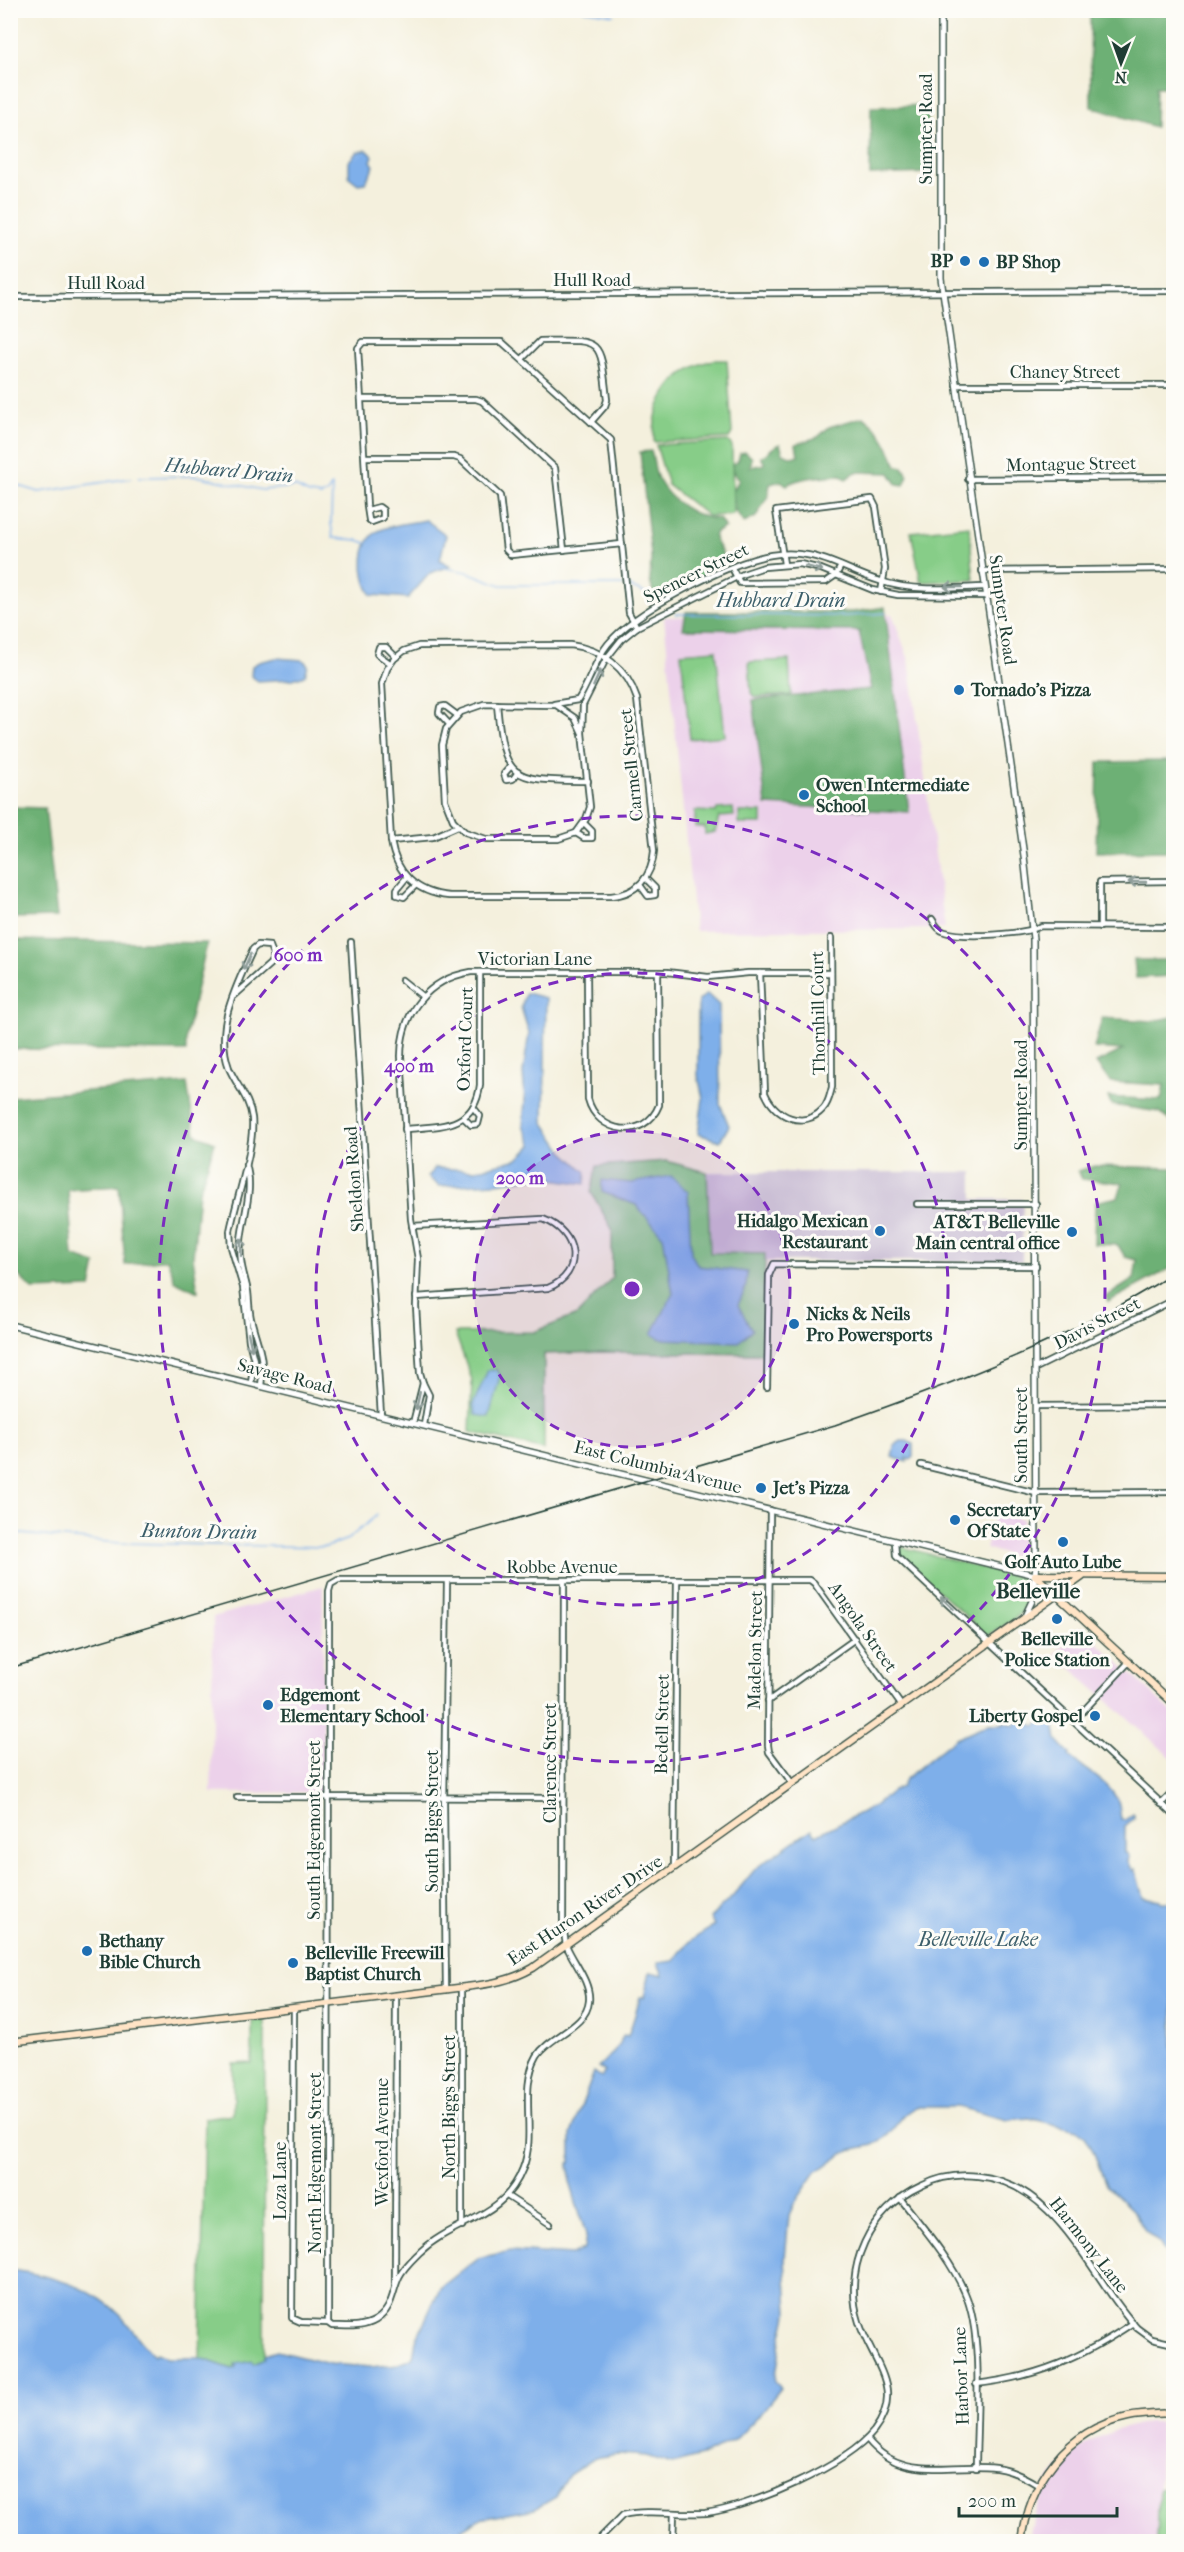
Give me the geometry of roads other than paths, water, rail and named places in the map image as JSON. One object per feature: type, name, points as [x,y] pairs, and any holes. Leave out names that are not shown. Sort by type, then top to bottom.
[{"type":"main road","points":[[1035,1575],[1173,1576]]},
{"type":"main road","points":[[1035,1575],[1058,1594],[1173,1704]]},
{"type":"main road","name":"East Huron River Drive","points":[[10,2043],[462,1988],[494,1983],[517,1976],[533,1968],[1082,1577]]},
{"type":"main road","points":[[1022,2541],[1026,2514],[1038,2485],[1058,2457],[1075,2441],[1095,2429],[1125,2418],[1173,2413]]},
{"type":"street","name":"Sumpter Road","points":[[941,10],[943,292],[1033,930],[1036,1250]]},
{"type":"street","name":"Hull Road","points":[[10,297],[1173,291]]},
{"type":"street","points":[[522,359],[540,341],[583,340],[600,352],[607,400],[605,406],[591,422]]},
{"type":"street","points":[[368,510],[359,344],[363,342],[499,341],[522,359],[611,442],[629,613],[637,627]]},
{"type":"street","name":"Chaney Street","points":[[956,385],[1173,385]]},
{"type":"street","points":[[361,399],[476,399],[482,401],[555,468],[564,550]]},
{"type":"street","points":[[365,457],[458,458],[500,496],[508,554],[622,544]]},
{"type":"street","name":"Montague Street","points":[[968,479],[1173,477]]},
{"type":"street","points":[[784,564],[776,512],[821,504],[872,499],[876,507],[885,568],[881,592]]},
{"type":"street","name":"Spencer Street","points":[[548,704],[578,700],[601,654],[614,637],[632,621],[679,593],[759,557],[783,554],[813,556],[884,582],[922,588],[984,587]]},
{"type":"street","points":[[582,733],[583,705],[606,659],[621,640],[637,627],[702,593],[764,567],[784,564],[821,568],[881,592],[917,597],[986,596]]},
{"type":"street","points":[[732,568],[740,583],[746,584],[826,582],[836,575],[841,566]]},
{"type":"street","points":[[982,571],[1173,569]]},
{"type":"street","name":"Carmell Street","points":[[570,645],[601,654],[619,668],[628,679],[639,707],[654,851],[652,864],[640,885],[627,893],[612,896],[449,896],[415,886],[406,878],[396,860],[391,841],[382,693],[384,676],[390,663],[396,657],[411,648],[436,646],[570,645]]},
{"type":"street","name":"Carmell Street","points":[[390,663],[378,654],[379,647],[386,647],[396,657]]},
{"type":"street","points":[[497,704],[501,744],[511,766],[518,772],[539,780],[588,781]]},
{"type":"street","points":[[548,704],[561,707],[579,722],[590,807],[585,823],[576,833],[558,839],[486,839],[472,836],[458,826],[449,814],[446,800],[442,745],[449,723],[457,715],[475,706],[548,704]]},
{"type":"street","points":[[449,723],[439,713],[440,707],[445,706],[457,715]]},
{"type":"street","points":[[511,766],[504,774],[506,780],[513,779],[518,772]]},
{"type":"street","points":[[576,833],[584,838],[592,838],[592,831],[585,823]]},
{"type":"street","points":[[391,841],[433,837],[458,826]]},
{"type":"street","name":"Carmell Street","points":[[406,878],[397,889],[397,895],[404,897],[415,886]]},
{"type":"street","name":"Carmell Street","points":[[640,885],[648,896],[655,895],[655,888],[645,878]]},
{"type":"street","points":[[1100,927],[1100,882],[1173,881]]},
{"type":"street","points":[[932,919],[938,928],[947,933],[1021,933],[1041,926],[1173,927]]},
{"type":"street","name":"Thornhill Court","points":[[760,973],[765,1094],[776,1110],[786,1117],[798,1120],[811,1118],[824,1108],[832,1087],[831,938]]},
{"type":"street","name":"Sheldon Road","points":[[351,942],[381,1415]]},
{"type":"street","points":[[234,996],[270,964],[274,957],[270,946],[258,945],[253,950],[234,996],[224,1022],[224,1049],[230,1069],[248,1102],[252,1116],[252,1133],[233,1214],[231,1247],[247,1300],[249,1341],[254,1360],[251,1383]]},
{"type":"street","name":"Victorian Lane","points":[[424,1425],[429,1395],[420,1373],[416,1297],[418,1258],[412,1226],[401,1041],[409,1016],[422,996],[448,978],[480,972],[658,972],[708,977],[760,973],[831,973]]},
{"type":"street","name":"Oxford Court","points":[[405,1129],[444,1126],[464,1117],[473,1107],[480,1086],[480,972]]},
{"type":"street","points":[[587,972],[588,1099],[599,1120],[612,1128],[626,1130],[645,1124],[653,1116],[658,1105],[658,972]]},
{"type":"street","points":[[402,980],[422,996]]},
{"type":"street","name":"Oxford Court","points":[[464,1117],[471,1125],[478,1124],[480,1116],[473,1107]]},
{"type":"street","points":[[245,1162],[249,1173],[240,1238],[241,1261],[250,1317],[263,1360],[261,1386]]},
{"type":"street","points":[[917,1204],[1036,1204]]},
{"type":"street","points":[[233,1214],[244,1216]]},
{"type":"street","points":[[412,1226],[543,1219],[561,1229],[570,1240],[573,1251],[568,1271],[548,1288],[416,1297]]},
{"type":"street","name":"South Street","points":[[1023,1619],[1032,1601],[1035,1575],[1036,1250]]},
{"type":"street","points":[[767,1387],[769,1275],[774,1264],[1036,1266]]},
{"type":"street","name":"Davis Street","points":[[1036,1368],[1172,1300]]},
{"type":"street","name":"Savage Road","points":[[10,1325],[553,1457]]},
{"type":"street","name":"Victorian Lane","points":[[413,1423],[423,1383]]},
{"type":"street","points":[[1036,1406],[1173,1405]]},
{"type":"street","name":"East Columbia Avenue","points":[[553,1457],[1035,1575]]},
{"type":"street","points":[[921,1465],[1036,1493],[1173,1492]]},
{"type":"street","name":"Madelon Street","points":[[770,1510],[768,1749],[792,1783]]},
{"type":"street","points":[[894,1542],[896,1556],[1173,1815]]},
{"type":"street","name":"Robbe Avenue","points":[[331,1584],[338,1580],[794,1580]]},
{"type":"street","name":"Bedell Street","points":[[674,1868],[677,1580]]},
{"type":"street","name":"Angola Street","points":[[794,1580],[810,1580],[814,1583],[901,1705]]},
{"type":"street","name":"South Biggs Street","points":[[446,1990],[447,1581]]},
{"type":"street","name":"Clarence Street","points":[[507,2196],[517,2182],[527,2157],[529,2081],[533,2064],[544,2047],[580,2019],[589,2003],[588,1990],[566,1944],[563,1920],[564,1581]]},
{"type":"street","name":"South Edgemont Street","points":[[327,2004],[328,1591],[331,1584]]},
{"type":"street","points":[[768,1701],[855,1639]]},
{"type":"street","points":[[1074,1721],[1129,1662]]},
{"type":"street","points":[[1161,1804],[1173,1791]]},
{"type":"street","points":[[237,1797],[563,1798]]},
{"type":"street","name":"North Biggs Street","points":[[462,1988],[462,2226]]},
{"type":"street","name":"Wexford Avenue","points":[[395,2288],[396,1996]]},
{"type":"street","name":"North Edgemont Street","points":[[327,2004],[328,2323]]},
{"type":"street","name":"Loza Lane","points":[[294,2008],[292,2316],[298,2322],[356,2326],[374,2321],[389,2307],[403,2271],[420,2252],[440,2237],[489,2212],[507,2196]]},
{"type":"street","name":"Harmony Lane","points":[[596,2541],[623,2515],[719,2511],[768,2493],[823,2470],[867,2439],[882,2416],[887,2390],[882,2370],[858,2319],[854,2298],[855,2274],[869,2231],[884,2212],[900,2198],[927,2183],[960,2176],[991,2178],[1020,2189],[1037,2200],[1053,2216],[1133,2323],[1152,2339],[1173,2344]]},
{"type":"street","points":[[507,2196],[550,2224]]},
{"type":"street","name":"Harbor Lane","points":[[900,2198],[951,2267],[965,2294],[975,2331],[976,2468]]},
{"type":"street","points":[[976,2384],[1017,2378],[1059,2365],[1091,2350],[1133,2323]]},
{"type":"street","points":[[867,2439],[883,2456],[904,2466],[1009,2471],[1038,2485]]},
{"type":"street","points":[[673,2541],[674,2513]]},
{"type":"water","points":[[367,150],[373,156],[371,161],[374,166],[365,183],[358,184],[349,177],[349,161],[357,152]]},
{"type":"water","points":[[426,520],[446,535],[440,560],[451,566],[430,573],[408,598],[372,595],[363,568],[363,558],[369,540],[383,529]]},
{"type":"water","points":[[276,658],[303,660],[308,665],[305,675],[293,679],[258,681],[251,676],[252,666]]},
{"type":"water","points":[[526,993],[546,998],[544,1123],[563,1151],[586,1172],[585,1184],[538,1177],[496,1183],[439,1186],[428,1177],[435,1168],[475,1170],[518,1159],[532,1145],[523,1125],[525,1101],[523,1073],[529,1033],[521,1007]]},
{"type":"water","points":[[707,994],[719,1005],[720,1104],[729,1126],[720,1141],[698,1134],[703,1098],[698,1076],[698,1001]]},
{"type":"water","points":[[671,1176],[688,1192],[691,1253],[698,1266],[747,1272],[746,1287],[738,1305],[752,1330],[739,1342],[661,1339],[652,1334],[673,1294],[663,1236],[636,1205],[602,1192],[602,1180],[631,1183]]},
{"type":"water","points":[[488,1370],[497,1370],[500,1376],[489,1417],[475,1415],[473,1404]]},
{"type":"water","points":[[901,1441],[913,1444],[913,1457],[910,1460],[906,1458],[907,1462],[892,1457],[894,1446]]},
{"type":"water","name":"Belleville Lake","points":[[1051,1718],[1054,1722],[1057,1740],[1070,1754],[1069,1756],[1102,1781],[1113,1793],[1119,1803],[1121,1820],[1134,1815],[1134,1818],[1125,1826],[1125,1852],[1129,1856],[1128,1862],[1133,1871],[1135,1869],[1143,1897],[1161,1900],[1161,1902],[1173,1902],[1173,2267],[1160,2244],[1144,2229],[1134,2212],[1106,2185],[1092,2148],[1085,2136],[1077,2130],[1029,2118],[1007,2120],[958,2107],[915,2107],[905,2114],[887,2136],[873,2145],[849,2150],[816,2172],[794,2204],[789,2215],[785,2259],[788,2312],[775,2382],[781,2388],[736,2439],[705,2455],[672,2464],[646,2456],[618,2454],[595,2458],[569,2475],[556,2497],[535,2509],[479,2519],[456,2533],[435,2541],[412,2541],[395,2534],[376,2542],[11,2541],[11,2270],[54,2279],[96,2296],[120,2315],[154,2355],[156,2353],[167,2358],[200,2358],[232,2369],[236,2368],[235,2364],[253,2361],[254,2364],[264,2359],[264,2355],[277,2351],[330,2364],[371,2367],[398,2364],[409,2360],[413,2357],[416,2340],[440,2288],[478,2258],[511,2251],[572,2255],[584,2249],[586,2235],[570,2182],[571,2134],[594,2072],[601,2077],[605,2072],[598,2067],[613,2053],[624,2035],[628,2036],[640,1997],[644,1997],[650,1972],[663,1975],[658,1963],[674,1961],[691,1940],[714,1926],[710,1918],[733,1896],[756,1868],[812,1829],[816,1835],[874,1806],[892,1791],[902,1787],[905,1779],[956,1738],[988,1724],[1004,1724],[1003,1722],[1016,1725],[1017,1719],[1035,1726]]},
{"type":"waterway","points":[[583,10],[614,15]]},
{"type":"waterway","name":"Hubbard Drain","points":[[139,477],[197,476],[262,490],[295,487],[309,494],[321,496],[327,493],[332,485],[333,538],[366,543]]},
{"type":"waterway","name":"Hubbard Drain","points":[[10,483],[39,492],[131,478]]},
{"type":"waterway","name":"Hubbard Drain","points":[[445,568],[467,572],[501,585],[623,585]]},
{"type":"waterway","name":"Hubbard Drain","points":[[628,586],[658,599]]},
{"type":"waterway","name":"Hubbard Drain","points":[[676,614],[846,616],[886,613]]},
{"type":"waterway","name":"Bunton Drain","points":[[10,1533],[119,1543],[326,1547],[348,1539],[377,1515]]},
{"type":"railway","points":[[10,1668],[835,1425],[1009,1359],[1093,1319],[1174,1273]]},
{"type":"place","name":"BP","points":[[965,261]]},
{"type":"place","name":"BP Shop","points":[[984,262]]},
{"type":"place","name":"Tornado's Pizza","points":[[959,690]]},
{"type":"place","name":"Owen Intermediate School","points":[[804,795]]},
{"type":"place","name":"Hidalgo Mexican Restaurant","points":[[880,1231]]},
{"type":"place","name":"AT&T Belleville Main central office","points":[[1072,1232]]},
{"type":"place","name":"Nicks & Neils Pro Powersports","points":[[794,1324]]},
{"type":"place","name":"Jet's Pizza","points":[[761,1488]]},
{"type":"place","name":"Secretary Of State","points":[[955,1520]]},
{"type":"place","name":"Golf Auto Lube","points":[[1063,1542]]},
{"type":"place","name":"Belleville Police Station","points":[[1057,1619]]},
{"type":"place","name":"Edgemont Elementary School","points":[[268,1705]]},
{"type":"place","name":"Liberty Gospel","points":[[1095,1716]]},
{"type":"place","name":"Bethany Bible Church","points":[[87,1951]]},
{"type":"place","name":"Belleville Freewill Baptist Church","points":[[293,1963]]},
{"type":"district","name":"Belleville","points":[[1038,1591]]}]
